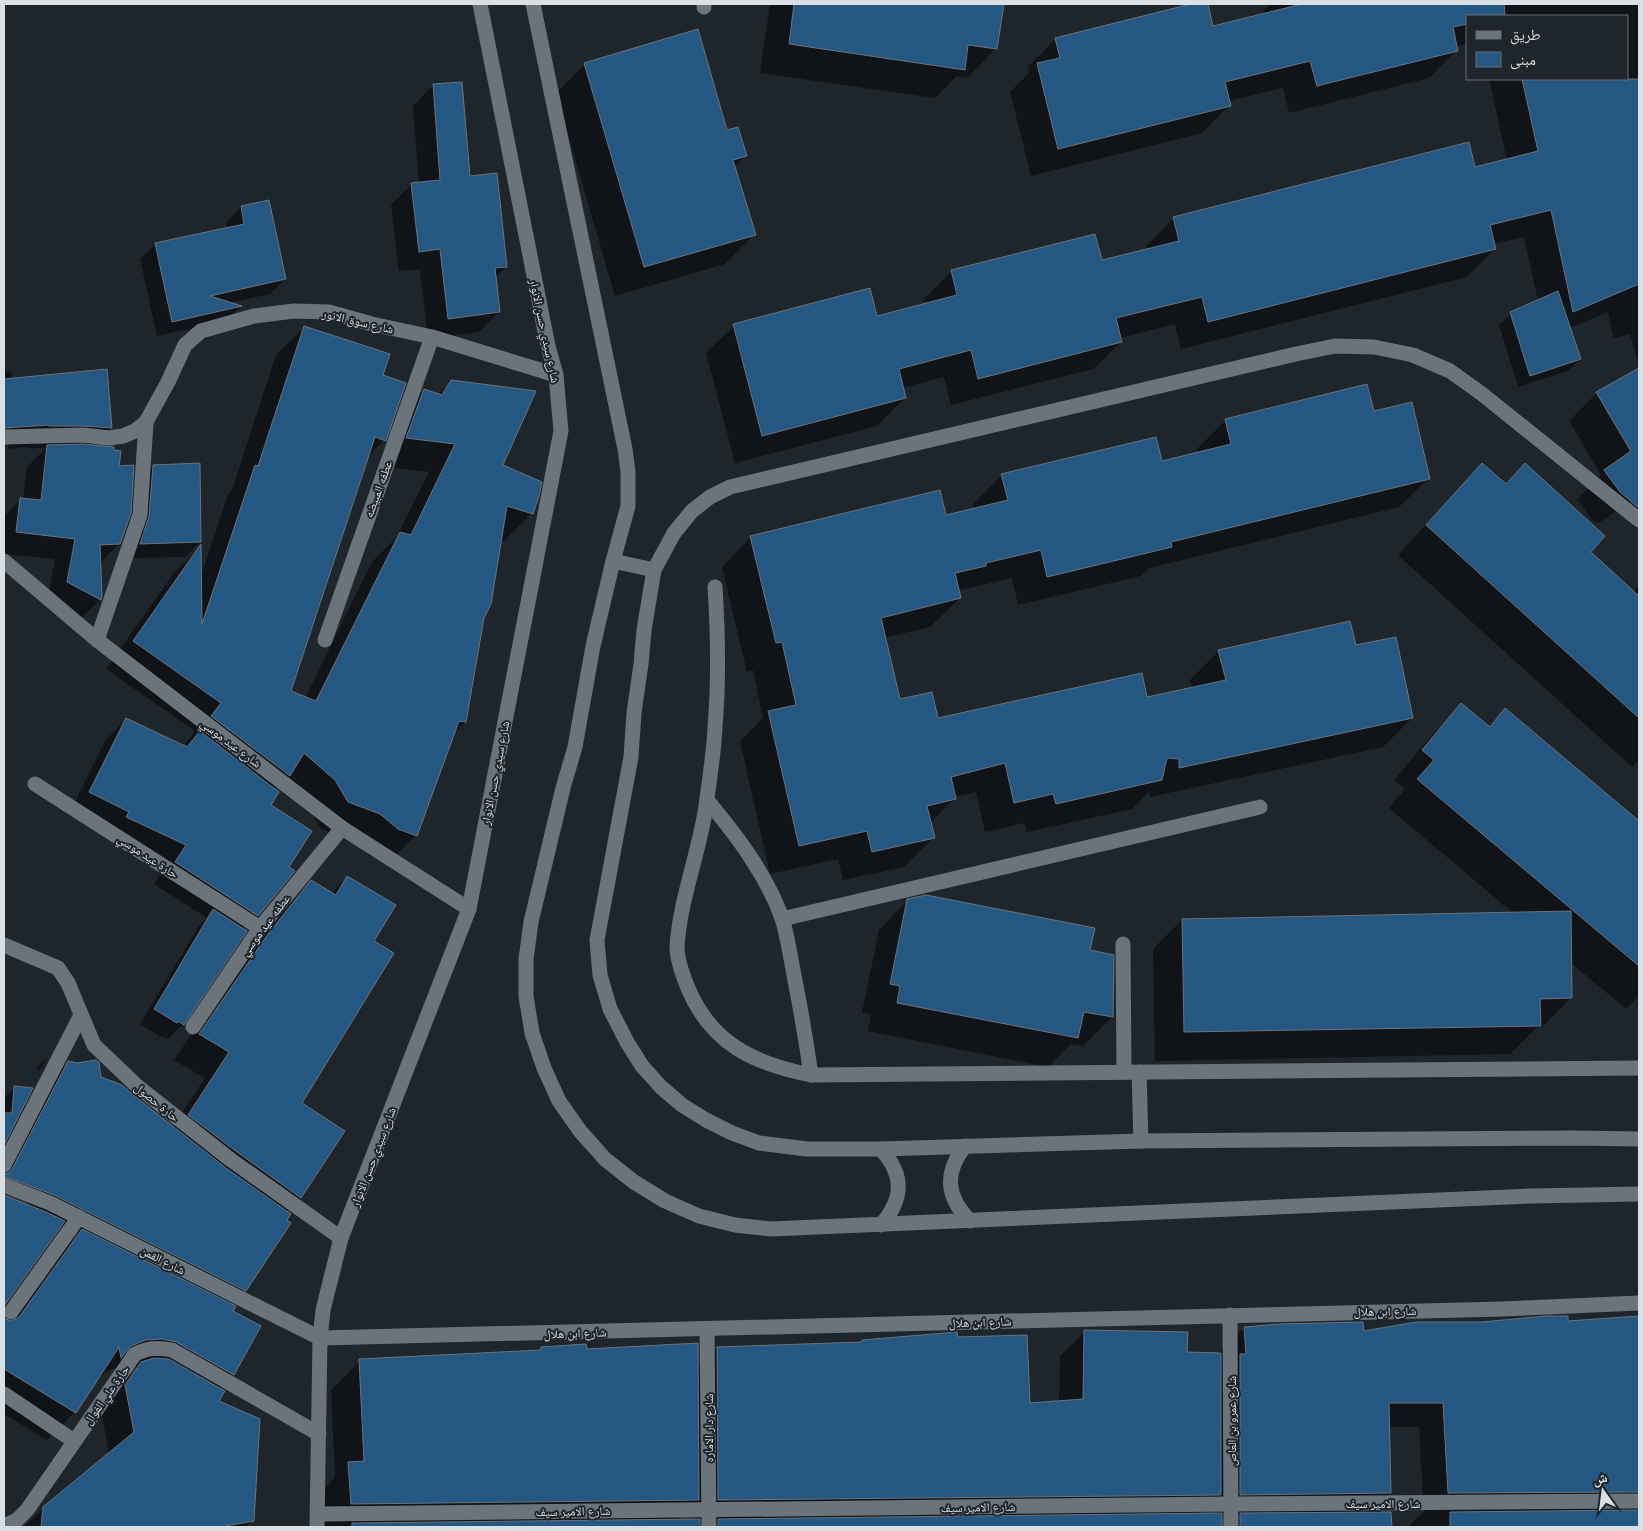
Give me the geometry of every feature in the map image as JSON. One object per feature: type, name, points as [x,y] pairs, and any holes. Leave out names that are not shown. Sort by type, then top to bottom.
[{"type":"street","name":"شارع سيدي حسن الانوار","points":[[317,1521],[320,1338],[323,1310],[341,1238],[469,910],[561,431],[556,375],[548,346],[480,4]]},
{"type":"street","points":[[533,4],[628,472],[628,506],[613,561],[594,646],[575,747],[530,922],[526,959],[526,996],[532,1032],[544,1068],[559,1101],[580,1131],[605,1159],[634,1182],[665,1201],[699,1216],[735,1225],[771,1229],[1531,1196],[1639,1194]]},
{"type":"street","name":"شارع سوق الانور","points":[[4,437],[83,435],[109,438],[123,436],[135,431],[146,422],[168,382],[185,345],[201,331],[254,316],[294,311],[329,312],[372,324],[432,337],[556,375]]},
{"type":"street","name":"عطفه المبيضه","points":[[324,640],[432,337]]},
{"type":"street","points":[[1639,520],[1482,394],[1450,371],[1413,355],[1374,347],[1335,346],[730,487],[710,497],[692,511],[674,533],[654,570],[644,630],[631,757],[597,940],[600,975],[610,1009],[642,1066],[675,1099],[706,1120],[732,1133],[760,1143],[807,1149],[1141,1141],[1639,1139]]},
{"type":"street","points":[[96,640],[140,515],[146,422]]},
{"type":"street","points":[[613,561],[654,570]]},
{"type":"street","name":"شارع عيد موسي","points":[[4,562],[96,640],[342,828],[469,910]]},
{"type":"street","points":[[715,587],[718,630],[718,681],[715,728],[707,800],[680,921],[677,950],[682,975],[692,998],[705,1019],[728,1042],[741,1052],[762,1063],[811,1075],[1639,1068]]},
{"type":"street","name":"حارة عيد موسي","points":[[35,784],[260,928]]},
{"type":"street","points":[[707,800],[730,827],[750,856],[767,886],[782,919],[798,995],[811,1075]]},
{"type":"street","points":[[782,919],[1260,807]]},
{"type":"street","name":"عطفه عيد موسي","points":[[193,1027],[260,928],[342,828]]},
{"type":"street","points":[[1123,944],[1131,1072],[1141,1141]]},
{"type":"street","name":"حارة حصول","points":[[4,945],[58,968],[68,983],[94,1045],[138,1087],[231,1160],[341,1238]]},
{"type":"street","points":[[4,1166],[81,1015]]},
{"type":"street","points":[[965,1146],[956,1157],[951,1171],[950,1185],[953,1199],[960,1211],[970,1221]]},
{"type":"street","points":[[881,1148],[890,1159],[896,1172],[898,1186],[896,1201],[890,1214],[881,1225]]},
{"type":"street","name":"شارع القمن","points":[[4,1185],[50,1203],[320,1338]]},
{"type":"street","points":[[11,1312],[79,1218]]},
{"type":"street","name":"شارع ابن هلال","points":[[320,1338],[1502,1309],[1639,1303]]},
{"type":"street","name":"شارع عمرو بن العاص","points":[[1230,1315],[1231,1527]]},
{"type":"street","name":"شارع دار الاماره","points":[[707,1329],[709,1527]]},
{"type":"street","name":"حارة علي الفوال","points":[[4,1526],[16,1520],[27,1510],[135,1354],[148,1348],[158,1347],[172,1350],[319,1434]]},
{"type":"street","points":[[4,1394],[74,1441]]},
{"type":"street","name":"شارع الامير سيف","points":[[317,1521],[461,1520],[708,1510],[1639,1501]]},
{"type":"building","points":[[794,4],[1004,4],[997,49],[968,45],[965,70],[789,44]]},
{"type":"building","points":[[1191,4],[1208,4],[1213,26],[1302,4],[1504,4],[1505,14],[1466,15],[1466,24],[1453,27],[1458,51],[1317,86],[1310,61],[1225,82],[1231,106],[1058,149],[1037,63],[1060,58],[1055,38]]},
{"type":"building","points":[[698,29],[727,130],[738,127],[747,156],[733,160],[756,235],[644,267],[584,63]]},
{"type":"building","points":[[1639,79],[1639,284],[1573,312],[1551,210],[1490,225],[1496,249],[1208,322],[1202,297],[1116,318],[1122,342],[978,379],[971,350],[899,369],[906,398],[762,436],[733,324],[870,288],[877,316],[957,295],[951,270],[1095,234],[1102,260],[1179,241],[1173,217],[1469,142],[1475,167],[1538,151],[1522,80]]},
{"type":"building","points":[[462,82],[470,176],[497,173],[507,267],[495,268],[500,312],[448,319],[440,249],[419,252],[411,183],[440,180],[433,84]]},
{"type":"building","points":[[269,200],[286,279],[210,296],[242,306],[172,322],[155,243],[244,224],[241,206]]},
{"type":"building","points":[[1558,291],[1581,359],[1530,376],[1510,312]]},
{"type":"building","points":[[304,326],[390,354],[383,375],[406,383],[386,441],[375,437],[291,691],[316,701],[400,532],[411,535],[455,444],[406,438],[424,389],[442,395],[451,380],[536,391],[503,465],[542,482],[539,496],[533,514],[507,506],[491,604],[484,618],[466,722],[459,721],[417,836],[398,829],[380,814],[348,802],[335,780],[304,753],[290,776],[211,716],[221,703],[133,641],[201,544],[202,624],[255,465],[258,466]]},
{"type":"building","points":[[1639,368],[1639,508],[1620,492],[1604,470],[1631,451],[1596,392]]},
{"type":"building","points":[[107,369],[112,428],[49,425],[4,428],[4,379]]},
{"type":"building","points":[[1367,384],[1374,411],[1412,402],[1430,479],[1171,542],[1172,547],[1047,577],[1041,550],[986,563],[986,566],[955,573],[961,598],[881,618],[900,699],[932,692],[938,718],[1142,673],[1147,697],[1226,680],[1218,650],[1350,621],[1356,645],[1396,637],[1413,718],[1179,768],[1179,759],[1167,758],[1162,780],[1056,804],[1053,794],[1014,803],[1005,763],[951,777],[956,799],[927,806],[935,838],[872,852],[867,831],[799,846],[768,711],[796,705],[782,642],[776,643],[750,536],[940,490],[946,515],[1008,500],[1001,474],[1156,437],[1162,461],[1231,444],[1225,419]]},
{"type":"building","points":[[83,444],[114,447],[114,450],[121,451],[119,466],[134,465],[131,513],[120,544],[100,545],[101,600],[67,582],[75,539],[16,532],[20,498],[41,500],[47,445]]},
{"type":"building","points":[[200,463],[201,542],[140,544],[149,516],[153,465]]},
{"type":"building","points":[[1482,463],[1506,484],[1525,463],[1605,536],[1591,552],[1639,596],[1639,718],[1426,525]]},
{"type":"building","points":[[1461,703],[1490,727],[1505,708],[1639,821],[1639,966],[1417,779],[1434,760],[1422,750]]},
{"type":"building","points":[[126,718],[187,747],[200,731],[279,792],[271,805],[312,831],[289,867],[295,871],[258,916],[175,862],[186,845],[126,817],[129,812],[89,792]]},
{"type":"building","points":[[347,876],[396,905],[374,941],[394,953],[302,1103],[345,1131],[301,1198],[188,1115],[229,1052],[199,1034],[268,934],[311,880],[336,895]]},
{"type":"building","points":[[926,895],[1095,928],[1090,950],[1114,955],[1113,1017],[1084,1012],[1078,1038],[897,1003],[900,986],[890,984],[907,899]]},
{"type":"building","points":[[213,909],[247,931],[184,1025],[178,1021],[177,1023],[154,1009]]},
{"type":"building","points":[[1571,911],[1572,998],[1540,999],[1541,1026],[1184,1032],[1182,919]]},
{"type":"building","points":[[96,1060],[99,1062],[101,1077],[122,1085],[226,1168],[291,1214],[287,1220],[291,1223],[246,1291],[54,1195],[4,1176],[4,1174],[9,1173],[12,1169],[68,1061],[77,1063]]},
{"type":"building","points":[[14,1086],[33,1088],[4,1145],[4,1113],[12,1113]]},
{"type":"building","points":[[4,1195],[65,1221],[4,1306]]},
{"type":"building","points":[[82,1229],[236,1306],[233,1311],[261,1326],[234,1375],[176,1342],[162,1339],[146,1340],[131,1346],[121,1358],[119,1347],[76,1413],[4,1369],[4,1318],[11,1321],[19,1317]]},
{"type":"building","points":[[1546,1316],[1568,1316],[1568,1321],[1639,1316],[1639,1492],[1448,1493],[1443,1403],[1389,1403],[1391,1493],[1240,1495],[1240,1354],[1246,1354],[1244,1327],[1363,1322],[1364,1331],[1416,1322],[1482,1322]]},
{"type":"building","points":[[1084,1330],[1188,1332],[1187,1352],[1221,1353],[1221,1495],[718,1500],[717,1347],[862,1342],[862,1340],[957,1332],[958,1337],[1027,1335],[1030,1403],[1083,1399]]},
{"type":"building","points":[[698,1343],[699,1500],[351,1504],[348,1462],[364,1461],[359,1359],[541,1350],[541,1347],[586,1344],[587,1349]]},
{"type":"building","points":[[154,1358],[169,1359],[225,1391],[219,1401],[260,1419],[254,1521],[220,1527],[41,1527],[43,1507],[134,1432],[125,1385],[141,1362]]},
{"type":"building","points":[[1639,1510],[1639,1527],[1450,1527],[1450,1512]]},
{"type":"building","points":[[1391,1512],[1392,1527],[1240,1527],[1240,1513]]},
{"type":"building","points":[[1222,1513],[1222,1527],[718,1527],[718,1519]]},
{"type":"building","points":[[700,1519],[700,1527],[352,1527],[352,1523]]}]
